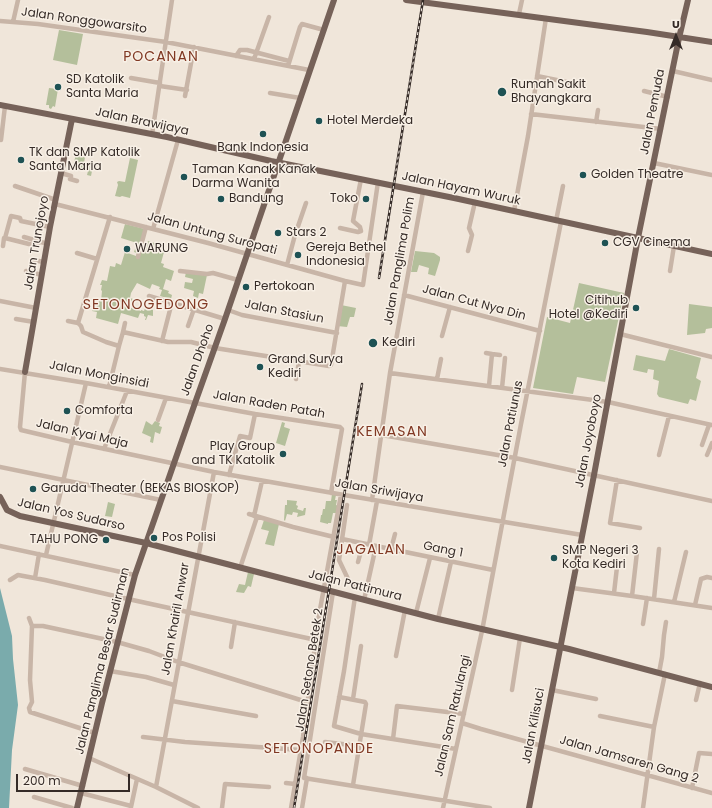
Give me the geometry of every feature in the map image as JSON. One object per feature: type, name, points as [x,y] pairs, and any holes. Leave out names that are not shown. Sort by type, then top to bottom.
[{"type":"main road","name":"Jalan Dhoho","points":[[146,543],[248,254],[309,70],[334,0]]},
{"type":"main road","points":[[406,0],[437,2],[712,42]]},
{"type":"main road","name":"Jalan Pemuda","points":[[638,238],[688,0]]},
{"type":"main road","name":"Jalan Brawijaya","points":[[3,106],[152,134],[278,162]]},
{"type":"main road","name":"Jalan Trunojoyo","points":[[25,372],[50,227],[72,119]]},
{"type":"main road","name":"Jalan Hayam Wuruk","points":[[278,162],[475,202],[712,254]]},
{"type":"main road","name":"Jalan Joyoboyo","points":[[560,647],[608,402],[638,238]]},
{"type":"main road","name":"Jalan Yos Sudarso","points":[[0,497],[7,510],[14,514],[146,543]]},
{"type":"main road","name":"Jalan Pattimura","points":[[146,543],[324,590],[438,619],[560,647],[712,687]]},
{"type":"main road","name":"Jalan Panglima Besar Sudirman","points":[[77,808],[128,599],[146,543]]},
{"type":"main road","name":"Jalan Kilisuci","points":[[529,808],[560,647]]},
{"type":"street","points":[[13,22],[18,0]]},
{"type":"street","points":[[152,134],[172,0]]},
{"type":"street","points":[[519,14],[522,0]]},
{"type":"street","points":[[254,59],[269,18]]},
{"type":"street","points":[[514,211],[546,18]]},
{"type":"street","name":"Jalan Ronggowarsito","points":[[0,22],[78,29],[166,42],[254,59],[288,63]]},
{"type":"street","points":[[288,63],[302,24],[324,30]]},
{"type":"street","points":[[186,96],[194,47]]},
{"type":"street","points":[[236,56],[240,50],[247,50],[309,70]]},
{"type":"street","points":[[673,71],[712,80]]},
{"type":"street","points":[[537,76],[576,84]]},
{"type":"street","points":[[132,78],[187,90]]},
{"type":"street","points":[[644,91],[668,97]]},
{"type":"street","points":[[270,94],[300,98]]},
{"type":"street","points":[[1,140],[3,106]]},
{"type":"street","points":[[596,122],[598,110]]},
{"type":"street","points":[[531,114],[661,129]]},
{"type":"street","points":[[153,228],[178,140]]},
{"type":"street","points":[[654,163],[712,175]]},
{"type":"street","points":[[61,173],[71,176],[70,179],[77,181]]},
{"type":"street","points":[[340,228],[358,232],[361,231],[360,227],[353,221],[361,179]]},
{"type":"street","name":"Jalan Untung Suropati","points":[[15,186],[56,202],[362,285],[378,182]]},
{"type":"street","name":"Jalan Patiunus","points":[[482,629],[540,330],[559,221],[563,186]]},
{"type":"street","name":"Jalan Panglima Polim","points":[[372,500],[390,374],[423,192]]},
{"type":"street","points":[[468,252],[472,235],[469,228],[475,202]]},
{"type":"street","points":[[287,265],[306,203]]},
{"type":"street","points":[[3,246],[3,238],[11,214],[20,218],[21,220],[50,227]]},
{"type":"street","points":[[78,323],[110,217]]},
{"type":"street","points":[[138,257],[146,227]]},
{"type":"street","points":[[24,237],[48,244]]},
{"type":"street","points":[[3,238],[37,246],[39,242]]},
{"type":"street","points":[[670,271],[674,246]]},
{"type":"street","points":[[77,253],[97,259]]},
{"type":"street","points":[[33,260],[44,262]]},
{"type":"street","points":[[180,271],[208,274],[213,272],[238,280]]},
{"type":"street","points":[[26,272],[42,275]]},
{"type":"street","points":[[123,332],[162,341],[190,342],[215,348],[330,366],[345,281]]},
{"type":"street","points":[[149,296],[225,319]]},
{"type":"street","name":"Jalan Cut Nya Din","points":[[404,296],[450,306],[540,330]]},
{"type":"street","points":[[0,301],[36,308]]},
{"type":"street","points":[[162,341],[172,302]]},
{"type":"street","points":[[442,336],[450,306]]},
{"type":"street","points":[[188,326],[194,309]]},
{"type":"street","name":"Jalan Stasiun","points":[[228,310],[337,333]]},
{"type":"street","points":[[16,319],[34,322]]},
{"type":"street","points":[[68,321],[78,323],[83,332],[119,346]]},
{"type":"street","points":[[109,387],[125,323]]},
{"type":"street","points":[[620,334],[712,357]]},
{"type":"street","points":[[486,353],[500,355]]},
{"type":"street","points":[[489,386],[492,354]]},
{"type":"street","points":[[502,388],[505,358]]},
{"type":"street","points":[[437,379],[441,359]]},
{"type":"street","points":[[296,379],[299,362]]},
{"type":"street","name":"Jalan Monginsidi","points":[[0,368],[195,402]]},
{"type":"street","name":"Jalan Kyai Maja","points":[[25,372],[20,429],[173,464]]},
{"type":"street","points":[[390,374],[608,402],[711,425],[702,445]]},
{"type":"street","points":[[46,555],[86,383]]},
{"type":"street","points":[[104,449],[127,391]]},
{"type":"street","points":[[158,420],[166,398]]},
{"type":"street","name":"Jalan Raden Patah","points":[[195,402],[256,414],[340,427],[342,429],[332,493]]},
{"type":"street","points":[[229,475],[240,436],[250,438],[256,414]]},
{"type":"street","points":[[659,455],[668,416]]},
{"type":"street","points":[[382,435],[515,458],[712,501]]},
{"type":"street","points":[[707,455],[712,443]]},
{"type":"street","name":"Jalan Sriwijaya","points":[[173,464],[341,495],[582,535]]},
{"type":"street","points":[[0,467],[161,500]]},
{"type":"street","name":"Jalan Khairil Anwar","points":[[156,788],[214,472]]},
{"type":"street","points":[[617,480],[610,523],[640,528]]},
{"type":"street","points":[[240,568],[262,481]]},
{"type":"street","points":[[291,808],[296,784],[316,640],[341,495]]},
{"type":"street","points":[[370,545],[378,501]]},
{"type":"street","points":[[347,505],[339,560],[353,586]]},
{"type":"street","points":[[253,516],[334,537]]},
{"type":"street","points":[[391,550],[394,534]]},
{"type":"street","name":"Gang 1","points":[[342,539],[493,570]]},
{"type":"street","points":[[358,562],[363,544]]},
{"type":"street","points":[[0,546],[135,575]]},
{"type":"street","points":[[364,600],[376,546]]},
{"type":"street","points":[[654,599],[659,549]]},
{"type":"street","points":[[632,596],[637,552]]},
{"type":"street","points":[[674,602],[686,552]]},
{"type":"street","points":[[35,578],[39,554]]},
{"type":"street","points":[[416,613],[430,558]]},
{"type":"street","points":[[438,619],[451,562]]},
{"type":"street","points":[[614,593],[617,567]]},
{"type":"street","points":[[10,580],[18,575],[35,578],[316,640]]},
{"type":"street","points":[[695,605],[702,579],[706,576],[712,578]]},
{"type":"street","points":[[572,588],[712,608]]},
{"type":"street","name":"Jalan Setono Betek 2","points":[[307,778],[304,778],[304,776],[333,592]]},
{"type":"street","points":[[355,597],[334,726],[361,734],[456,749]]},
{"type":"street","points":[[643,624],[647,598]]},
{"type":"street","points":[[396,656],[406,610]]},
{"type":"street","points":[[29,618],[32,626],[32,702],[29,708],[31,713],[95,733]]},
{"type":"street","points":[[231,647],[235,622]]},
{"type":"street","points":[[643,808],[662,673],[662,657],[666,622]]},
{"type":"street","points":[[32,626],[43,626],[117,642],[307,702]]},
{"type":"street","name":"Jalan Sam Ratulangi","points":[[443,808],[482,629]]},
{"type":"street","points":[[512,690],[520,638]]},
{"type":"street","points":[[353,699],[361,646]]},
{"type":"street","points":[[110,671],[146,677],[174,685]]},
{"type":"street","points":[[696,700],[700,683]]},
{"type":"street","points":[[552,690],[596,699]]},
{"type":"street","points":[[339,697],[365,702],[366,704],[353,785]]},
{"type":"street","points":[[172,701],[256,716]]},
{"type":"street","points":[[393,739],[397,706],[464,714]]},
{"type":"street","points":[[600,716],[654,727]]},
{"type":"street","name":"Jalan Jamsaren Gang 2","points":[[462,723],[712,793]]},
{"type":"street","points":[[143,737],[301,750]]},
{"type":"street","points":[[325,742],[360,746]]},
{"type":"street","points":[[692,788],[699,753],[712,754]]},
{"type":"street","points":[[90,758],[198,808]]},
{"type":"street","points":[[25,769],[83,786]]},
{"type":"street","points":[[302,808],[307,778],[490,808]]},
{"type":"street","points":[[81,793],[131,807],[137,779]]},
{"type":"street","points":[[286,783],[296,784]]},
{"type":"street","points":[[222,808],[225,784],[269,787]]},
{"type":"street","points":[[34,797],[72,808]]},
{"type":"street","points":[[48,808],[49,802]]},
{"type":"green space","points":[[59,30],[83,34],[77,65],[53,60]]},
{"type":"green space","points":[[49,88],[58,89],[55,107],[53,106],[51,109],[49,108],[49,105],[46,105]]},
{"type":"green space","points":[[76,155],[85,157],[84,163],[93,166],[91,176],[87,175],[88,171],[78,169],[79,167],[73,165]]},
{"type":"green space","points":[[130,158],[138,160],[130,198],[115,196],[118,185],[117,182],[125,182]]},
{"type":"green space","points":[[125,224],[145,229],[142,243],[147,244],[148,241],[158,244],[156,250],[164,252],[161,263],[164,264],[163,267],[174,271],[171,281],[166,279],[163,289],[169,291],[168,293],[172,295],[171,299],[160,296],[162,290],[159,289],[160,287],[152,284],[150,289],[137,283],[131,293],[130,298],[133,299],[131,308],[144,311],[146,306],[153,310],[153,316],[148,315],[145,320],[146,317],[144,314],[140,313],[138,318],[121,313],[118,324],[96,318],[97,312],[92,311],[93,306],[97,307],[99,300],[101,301],[102,285],[100,285],[102,280],[107,281],[110,266],[115,267],[116,263],[121,265],[125,252],[136,256],[137,253],[134,252],[137,243],[121,238]]},
{"type":"green space","points":[[415,251],[434,253],[440,257],[435,276],[428,274],[429,268],[419,265],[417,272],[411,272]]},
{"type":"green space","points":[[186,272],[207,275],[203,294],[199,293],[198,298],[193,296],[194,291],[184,288],[185,282],[192,283],[193,279],[185,277]]},
{"type":"green space","points":[[579,283],[624,293],[605,382],[577,377],[573,394],[533,388],[547,317],[570,323]]},
{"type":"green space","points":[[689,304],[712,307],[712,328],[706,329],[705,333],[687,335]]},
{"type":"green space","points":[[341,305],[356,308],[354,317],[350,317],[347,327],[337,326]]},
{"type":"green space","points":[[669,349],[701,358],[696,378],[701,381],[696,401],[690,399],[688,404],[659,397],[657,394],[659,381],[653,379],[654,370],[648,369],[647,373],[633,370],[636,355],[665,361]]},
{"type":"green space","points":[[146,421],[152,425],[155,421],[160,423],[159,426],[162,427],[160,434],[155,432],[153,443],[150,442],[151,437],[142,433]]},
{"type":"green space","points":[[282,422],[285,423],[284,427],[290,429],[285,446],[276,443]]},
{"type":"green space","points":[[332,494],[336,495],[336,505],[339,506],[337,513],[333,513],[331,523],[328,524],[320,522],[323,509],[325,509],[326,501],[331,501]]},
{"type":"green space","points":[[287,500],[297,501],[297,509],[303,511],[304,508],[306,508],[305,515],[297,517],[298,513],[293,512],[292,515],[287,514],[285,521],[285,505],[287,505]]},
{"type":"green space","points":[[108,502],[115,504],[112,517],[105,516]]},
{"type":"green space","points":[[264,520],[279,524],[274,546],[265,544],[269,531],[261,529]]},
{"type":"green space","points":[[248,572],[254,574],[251,587],[248,586],[244,593],[236,592],[239,584],[245,585]]},
{"type":"water","points":[[0,588],[12,636],[18,705],[12,750],[9,808],[0,808]]},
{"type":"railway","points":[[379,278],[423,0]]},
{"type":"railway","points":[[294,808],[362,384]]},
{"type":"place","name":"SD Katolik Santa Maria","points":[[58,87]]},
{"type":"place","name":"Rumah Sakit Bhayangkara","points":[[502,92]]},
{"type":"place","name":"Hotel Merdeka","points":[[319,121]]},
{"type":"place","name":"Bank Indonesia","points":[[263,134]]},
{"type":"place","name":"TK dan SMP Katolik Santa Maria","points":[[21,160]]},
{"type":"place","name":"Golden Theatre","points":[[583,175]]},
{"type":"place","name":"Taman Kanak Kanak Darma Wanita","points":[[184,177]]},
{"type":"place","name":"Bandung","points":[[221,199]]},
{"type":"place","name":"Toko","points":[[366,199]]},
{"type":"place","name":"Stars 2","points":[[278,233]]},
{"type":"place","name":"CGV Cinema","points":[[605,243]]},
{"type":"place","name":"WARUNG","points":[[127,249]]},
{"type":"place","name":"Gereja Bethel Indonesia","points":[[298,255]]},
{"type":"place","name":"Pertokoan","points":[[246,287]]},
{"type":"place","name":"Citihub Hotel @Kediri","points":[[636,308]]},
{"type":"place","name":"Kediri","points":[[373,343]]},
{"type":"place","name":"Grand Surya Kediri","points":[[260,367]]},
{"type":"place","name":"Comforta","points":[[67,411]]},
{"type":"place","name":"Play Group and TK Katolik","points":[[283,454]]},
{"type":"place","name":"Garuda Theater (BEKAS BIOSKOP)","points":[[33,489]]},
{"type":"place","name":"Pos Polisi","points":[[154,538]]},
{"type":"place","name":"TAHU PONG","points":[[106,540]]},
{"type":"place","name":"SMP Negeri 3 Kota Kediri","points":[[554,558]]},
{"type":"district","name":"POCANAN","points":[[161,57]]},
{"type":"district","name":"SETONOGEDONG","points":[[146,305]]},
{"type":"district","name":"KEMASAN","points":[[392,432]]},
{"type":"district","name":"JAGALAN","points":[[371,550]]},
{"type":"district","name":"SETONOPANDE","points":[[319,749]]}]
